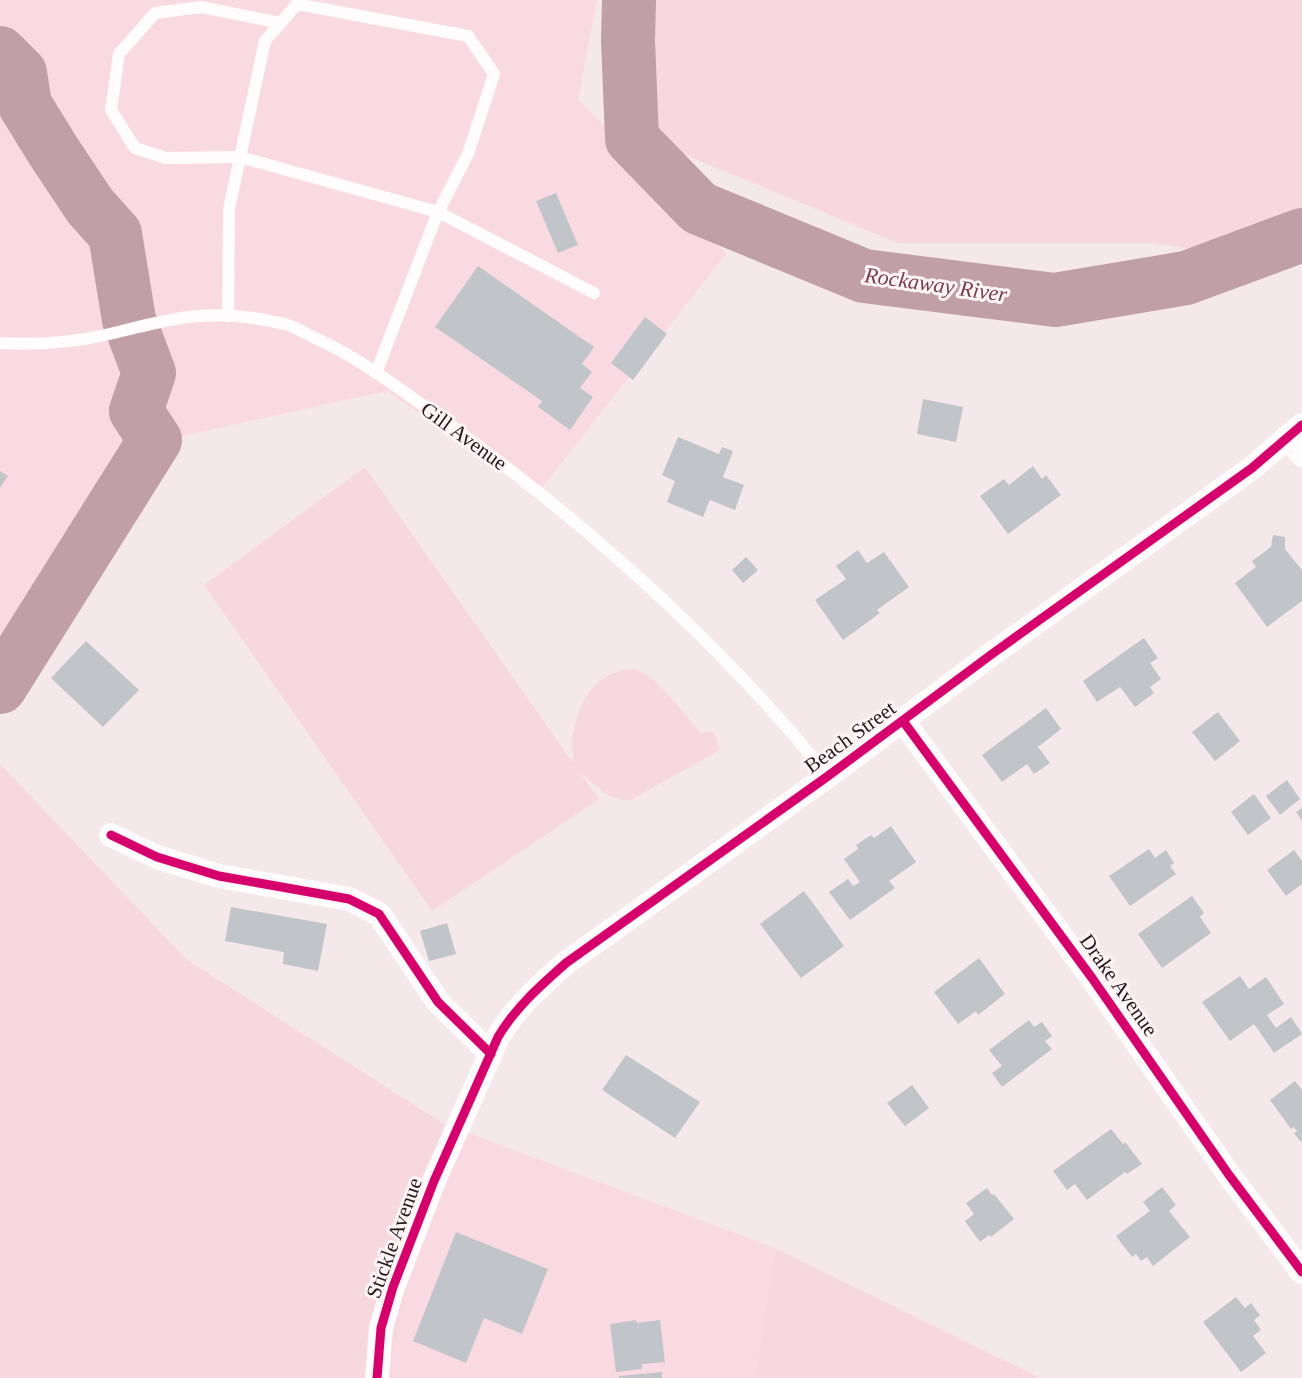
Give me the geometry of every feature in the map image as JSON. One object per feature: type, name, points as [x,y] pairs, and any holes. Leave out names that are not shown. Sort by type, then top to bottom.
[{"type":"street","name":"Beach Street","points":[[463,1116],[506,1023],[540,985],[566,963],[828,776],[992,654],[1252,468],[1297,439]]},
{"type":"street","name":"Drake Avenue","points":[[903,721],[1092,978],[1229,1174],[1302,1272]]},
{"type":"street","points":[[111,835],[157,857],[219,876],[350,899],[379,914],[438,1002],[491,1054]]},
{"type":"street","name":"Stickle Avenue","points":[[377,1378],[381,1328],[393,1287],[434,1181],[463,1116]]},
{"type":"lane","points":[[228,316],[229,209],[265,41],[281,22],[297,4],[468,36],[494,74],[468,154],[438,212],[376,373]]},
{"type":"lane","points":[[281,22],[201,8],[155,13],[118,54],[111,110],[135,148],[166,158],[240,157],[438,212],[594,293]]},
{"type":"lane","name":"Gill Avenue","points":[[0,343],[55,343],[103,335],[160,320],[208,314],[289,326],[327,343],[376,373],[491,454],[556,505],[628,567],[750,686],[828,776]]},
{"type":"shaded area","points":[[0,0],[597,0],[578,99],[726,254],[537,494],[387,391],[160,441],[0,696]]},
{"type":"shaded area","points":[[646,0],[1302,0],[1302,265],[1153,243],[898,243],[661,145],[637,40]]},
{"type":"shaded area","points":[[365,467],[573,763],[572,744],[576,720],[589,692],[604,678],[629,669],[642,672],[658,684],[702,734],[713,731],[720,750],[631,800],[622,800],[608,795],[578,770],[599,799],[432,911],[204,585]]},
{"type":"shaded area","points":[[0,764],[186,959],[444,1124],[387,1378],[0,1378]]},
{"type":"shaded area","points":[[444,1124],[775,1248],[755,1378],[338,1378],[336,1319]]},
{"type":"shaded area","points":[[775,1248],[1040,1378],[755,1378]]},
{"type":"building","points":[[556,193],[578,245],[558,253],[536,201]]},
{"type":"building","points":[[478,266],[594,347],[582,364],[592,372],[580,388],[593,397],[570,430],[538,407],[542,401],[435,327]]},
{"type":"building","points":[[645,317],[667,334],[633,380],[611,363]]},
{"type":"building","points":[[923,399],[963,407],[956,442],[917,434]]},
{"type":"building","points":[[678,437],[719,454],[722,447],[733,451],[723,477],[744,485],[735,510],[710,500],[703,517],[667,502],[675,481],[662,475]]},
{"type":"building","points":[[1033,466],[1042,479],[1046,475],[1061,495],[1008,534],[980,496],[1004,479],[1009,485]]},
{"type":"building","points":[[0,471],[8,476],[0,488]]},
{"type":"building","points":[[1273,535],[1285,537],[1285,549],[1302,570],[1302,601],[1267,627],[1235,583],[1256,567],[1252,561],[1271,547]]},
{"type":"building","points":[[858,550],[867,563],[884,552],[909,587],[877,610],[880,613],[843,640],[815,600],[846,579],[836,566]]},
{"type":"building","points":[[746,557],[758,570],[743,583],[732,570]]},
{"type":"building","points":[[1144,638],[1158,658],[1150,663],[1161,679],[1150,687],[1154,693],[1135,707],[1120,687],[1097,702],[1083,681]]},
{"type":"building","points":[[86,641],[139,690],[103,727],[51,678]]},
{"type":"building","points":[[1046,708],[1061,729],[1038,747],[1050,763],[1034,774],[1027,764],[1002,782],[982,755]]},
{"type":"building","points":[[1218,712],[1240,741],[1215,761],[1192,732]]},
{"type":"building","points":[[1287,780],[1300,799],[1280,815],[1266,796]]},
{"type":"building","points":[[1254,794],[1271,818],[1248,835],[1231,812]]},
{"type":"building","points":[[1302,808],[1302,821],[1296,812]]},
{"type":"building","points":[[891,826],[916,862],[889,881],[895,888],[850,920],[829,892],[848,879],[853,886],[860,882],[844,859],[858,849],[856,845],[871,835],[874,838]]},
{"type":"building","points":[[1149,849],[1155,858],[1166,850],[1174,863],[1170,866],[1176,874],[1130,906],[1109,876]]},
{"type":"building","points":[[1294,850],[1302,861],[1302,884],[1286,896],[1267,870]]},
{"type":"building","points":[[804,891],[844,946],[801,978],[760,924]]},
{"type":"building","points":[[1192,896],[1204,913],[1200,917],[1211,933],[1162,968],[1138,934]]},
{"type":"building","points":[[231,907],[327,924],[318,971],[283,964],[284,952],[225,941]]},
{"type":"building","points":[[447,923],[456,954],[429,961],[420,931]]},
{"type":"building","points":[[979,958],[1005,994],[978,1015],[976,1011],[958,1024],[934,992]]},
{"type":"building","points":[[1240,976],[1249,989],[1266,977],[1284,1004],[1267,1015],[1276,1028],[1291,1017],[1302,1034],[1274,1053],[1254,1024],[1230,1041],[1202,1002]]},
{"type":"building","points":[[1029,1020],[1034,1027],[1042,1022],[1052,1036],[1045,1041],[1052,1049],[1002,1087],[992,1073],[1002,1066],[989,1050]]},
{"type":"building","points":[[626,1055],[700,1102],[675,1138],[602,1090]]},
{"type":"building","points":[[1295,1081],[1302,1090],[1302,1141],[1294,1133],[1297,1131],[1294,1127],[1291,1129],[1270,1100]]},
{"type":"building","points":[[912,1085],[929,1108],[905,1126],[887,1103]]},
{"type":"building","points":[[1111,1129],[1123,1144],[1125,1142],[1142,1164],[1127,1174],[1125,1172],[1087,1200],[1075,1184],[1067,1190],[1053,1171]]},
{"type":"building","points":[[1162,1187],[1176,1205],[1169,1211],[1190,1237],[1153,1266],[1147,1257],[1141,1261],[1136,1254],[1132,1257],[1116,1236],[1150,1211],[1143,1202]]},
{"type":"building","points":[[987,1188],[1014,1219],[991,1237],[989,1235],[980,1242],[965,1221],[974,1214],[966,1203]]},
{"type":"building","points":[[456,1232],[548,1269],[522,1334],[484,1318],[466,1363],[413,1341]]},
{"type":"building","points":[[1236,1297],[1245,1308],[1251,1303],[1260,1315],[1254,1320],[1261,1330],[1253,1336],[1266,1353],[1241,1372],[1203,1322]]},
{"type":"building","points":[[636,1320],[637,1323],[660,1320],[665,1362],[642,1364],[642,1369],[616,1372],[610,1324]]},
{"type":"building","points":[[662,1372],[662,1378],[619,1378],[619,1376]]},
{"type":"waterway","name":"Rockaway River","points":[[629,0],[628,40],[632,139],[699,208],[864,276],[1055,300],[1186,278],[1302,235]]},
{"type":"waterway","points":[[0,53],[20,73],[25,105],[54,152],[90,206],[115,234],[129,320],[149,373],[136,411],[155,440],[0,687]]},
{"type":"cycle path","points":[[377,1378],[381,1328],[393,1287],[434,1181],[498,1037],[529,997],[566,963],[1252,468],[1302,425]]},
{"type":"cycle path","points":[[903,721],[1092,978],[1229,1175],[1302,1272]]},
{"type":"cycle path","points":[[111,835],[157,857],[219,876],[349,899],[379,914],[438,1002],[491,1054]]}]
